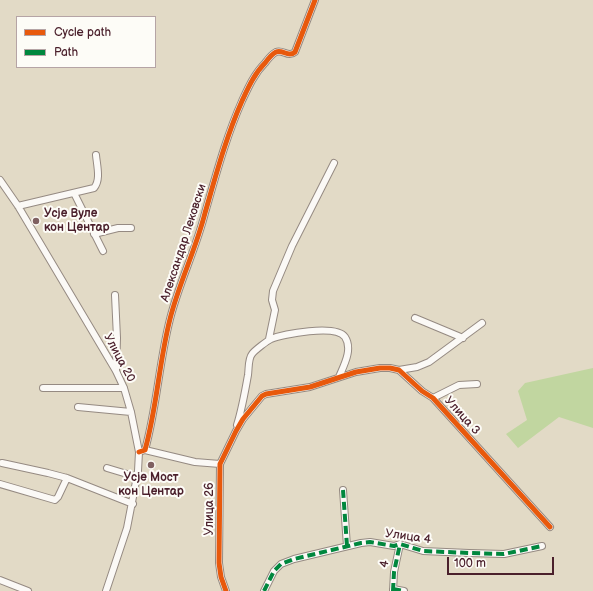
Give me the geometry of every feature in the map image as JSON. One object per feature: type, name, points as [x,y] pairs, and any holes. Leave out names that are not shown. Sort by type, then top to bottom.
[{"type":"street","name":"Александар Лековски","points":[[142,451],[150,431],[170,318],[199,234],[223,150],[237,113],[256,74],[271,57],[276,52],[292,55],[295,52],[315,0]]},
{"type":"street","points":[[18,206],[94,188],[97,185],[96,155]]},
{"type":"street","points":[[269,339],[275,310],[272,300],[273,291],[292,246],[334,163]]},
{"type":"street","name":"Улица 20","points":[[0,180],[18,206],[116,371],[124,388],[142,451],[133,504],[121,550],[106,591]]},
{"type":"street","points":[[74,193],[103,251]]},
{"type":"street","points":[[94,234],[118,228],[131,228]]},
{"type":"street","points":[[115,295],[117,338],[116,371]]},
{"type":"street","points":[[416,318],[464,338]]},
{"type":"street","points":[[236,431],[262,396],[266,394],[310,387],[356,372],[380,368],[399,370],[417,367],[429,362],[464,338],[482,323]]},
{"type":"street","points":[[236,431],[250,358],[253,352],[269,339],[296,332],[318,331],[342,334],[345,338],[348,356],[339,378]]},
{"type":"street","name":"Улица 3","points":[[399,370],[422,391],[433,398],[550,527]]},
{"type":"street","points":[[433,398],[459,385],[477,384]]},
{"type":"street","points":[[43,388],[124,388]]},
{"type":"street","points":[[78,406],[130,412]]},
{"type":"street","name":"Улица 26","points":[[226,591],[221,577],[219,563],[220,464],[236,431]]},
{"type":"street","points":[[142,451],[206,463],[220,464]]},
{"type":"street","points":[[2,464],[66,478],[133,504]]},
{"type":"street","points":[[108,468],[137,476]]},
{"type":"street","points":[[0,484],[55,500],[58,497],[66,478]]},
{"type":"street","points":[[343,490],[348,546]]},
{"type":"street","name":"Улица 4","points":[[264,591],[274,571],[281,564],[294,559],[370,542],[394,546],[400,544],[423,551],[504,554],[542,546]]},
{"type":"street","name":"4","points":[[400,544],[394,572],[393,590],[404,591]]},
{"type":"street","points":[[0,580],[28,591]]},
{"type":"green space","points":[[593,368],[593,428],[559,417],[518,448],[506,434],[527,420],[518,391],[525,383]]},
{"type":"marked path","points":[[343,490],[347,546]]},
{"type":"marked path","points":[[264,591],[274,571],[281,564],[294,559],[361,543],[370,542],[394,546],[400,544],[423,551],[504,554],[542,546]]},
{"type":"marked path","points":[[393,591],[394,572],[400,544]]},
{"type":"marked path","points":[[393,589],[404,591]]},
{"type":"cycle path","points":[[139,452],[145,450],[149,434],[170,319],[197,240],[236,115],[252,81],[270,57],[279,51],[288,54],[295,52],[315,0]]},
{"type":"cycle path","points":[[226,591],[221,577],[219,563],[220,464],[243,419],[262,396],[266,394],[310,387],[356,372],[380,368],[399,370],[422,391],[433,398],[550,527]]},
{"type":"place","name":"Усје Вуле кон Центар","points":[[36,221]]},
{"type":"place","name":"Усје Мост кон Центар","points":[[151,465]]}]
